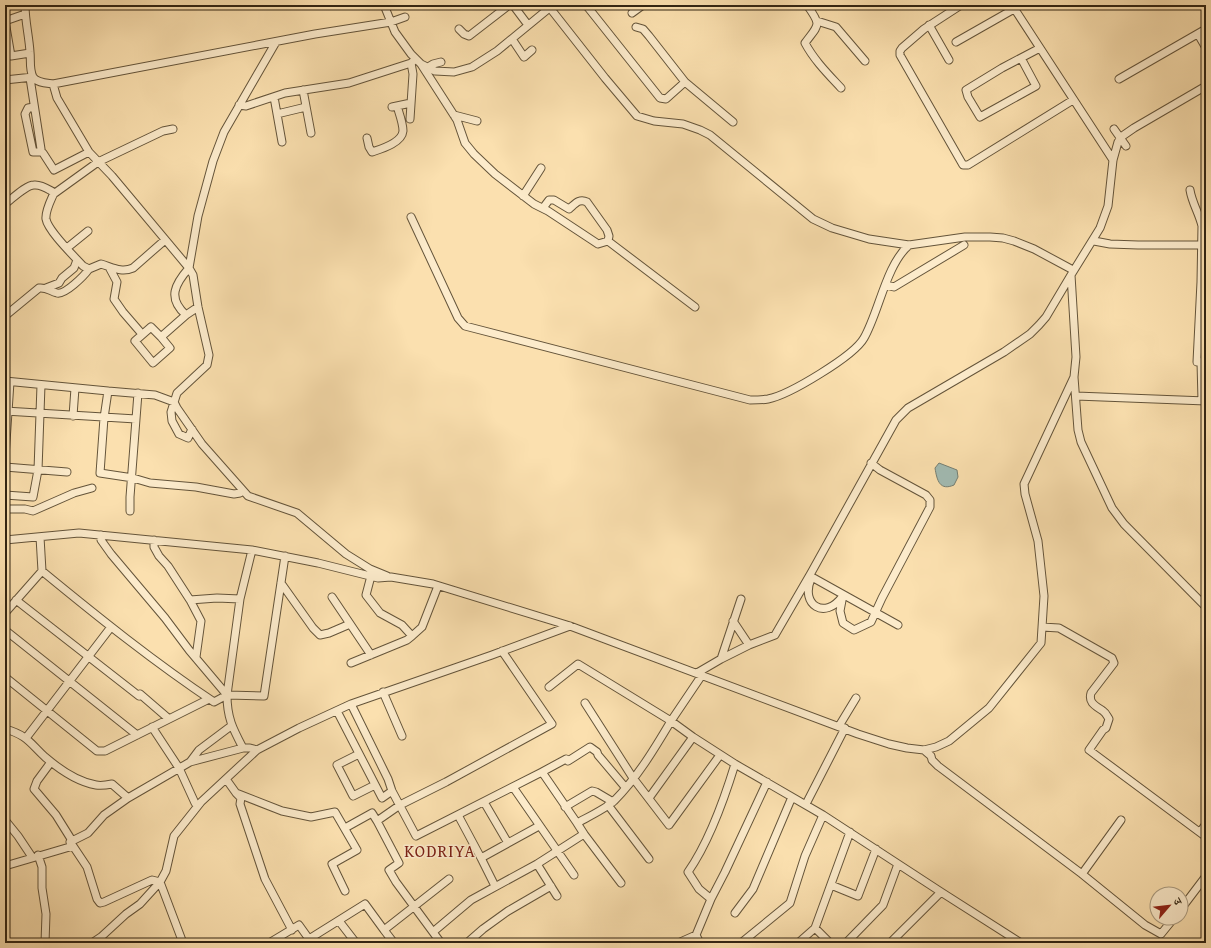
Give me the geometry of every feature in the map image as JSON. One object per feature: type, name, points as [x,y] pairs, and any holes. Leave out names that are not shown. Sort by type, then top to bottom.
[{"type":"street","points":[[25,5],[34,107],[41,149],[40,152],[33,152],[25,114],[28,108],[34,107]]},
{"type":"street","points":[[384,5],[395,32],[413,61],[435,71],[454,72],[472,67],[497,51],[551,6],[605,78],[637,116],[654,121],[683,124],[705,133],[726,148],[813,219],[832,228],[869,239],[909,245],[965,237],[1003,238],[1034,249],[1072,273]]},
{"type":"street","points":[[459,29],[464,34],[469,36],[509,5]]},
{"type":"street","points":[[514,5],[528,25]]},
{"type":"street","points":[[586,5],[660,98],[666,99],[685,82]]},
{"type":"street","points":[[632,13],[643,5]]},
{"type":"street","points":[[807,5],[817,21],[816,28],[805,43],[808,50],[841,88]]},
{"type":"street","points":[[961,5],[929,25],[902,48],[900,55],[963,165],[968,165],[1073,100]]},
{"type":"street","points":[[956,42],[1013,7],[1113,160]]},
{"type":"street","points":[[25,14],[5,21],[11,56],[30,53]]},
{"type":"street","points":[[5,80],[32,78],[45,83],[54,84],[315,34],[390,22],[405,17]]},
{"type":"street","points":[[817,21],[836,27],[865,61]]},
{"type":"street","points":[[929,25],[949,60]]},
{"type":"street","points":[[636,27],[643,29],[685,82],[733,122]]},
{"type":"street","points":[[1119,79],[1206,29]]},
{"type":"street","points":[[1198,34],[1206,48]]},
{"type":"street","points":[[512,39],[524,57],[532,50]]},
{"type":"street","points":[[186,315],[178,308],[175,291],[179,279],[189,268],[198,216],[213,161],[224,132],[276,42]]},
{"type":"street","points":[[1021,58],[1036,86],[980,117],[966,90],[1002,68],[1021,58],[1040,48]]},
{"type":"street","points":[[239,105],[246,106],[303,90],[349,83],[413,61]]},
{"type":"street","points":[[410,119],[413,61]]},
{"type":"street","points":[[424,66],[441,62]]},
{"type":"street","points":[[424,66],[457,120],[465,143],[495,174],[523,196],[598,244],[608,241]]},
{"type":"street","points":[[54,84],[57,98],[89,152],[189,268],[193,275],[198,307],[209,355],[207,365],[177,393],[171,412],[172,421],[179,434],[188,438],[194,432]]},
{"type":"street","points":[[577,823],[610,803],[633,778],[659,741],[699,674],[721,659],[749,645],[775,635],[811,576],[889,429],[901,414],[1004,352],[1030,334],[1046,317],[1100,228],[1108,206],[1113,160],[1118,142],[1121,138],[1134,128],[1206,86]]},
{"type":"street","points":[[303,90],[310,133]]},
{"type":"street","points":[[274,97],[282,142]]},
{"type":"street","points":[[367,138],[372,152],[382,149],[400,138],[403,132],[395,106],[411,103]]},
{"type":"street","points":[[277,114],[306,107]]},
{"type":"street","points":[[454,116],[477,121]]},
{"type":"street","points":[[89,269],[77,260],[49,227],[46,218],[48,206],[54,192],[67,186],[98,162],[163,131],[173,129]]},
{"type":"street","points":[[1114,129],[1126,146]]},
{"type":"street","points":[[43,153],[54,170],[89,152]]},
{"type":"street","points":[[523,196],[541,168]]},
{"type":"street","points":[[5,204],[33,184],[54,192]]},
{"type":"street","points":[[1076,396],[1204,401],[1199,362],[1204,245],[1201,218],[1192,199],[1190,190]]},
{"type":"street","points":[[543,208],[549,200],[554,200],[569,209],[580,200],[583,200],[607,230],[609,236],[608,241]]},
{"type":"street","points":[[411,217],[458,318],[465,326],[750,400],[768,399],[788,391],[826,369],[856,348],[866,336],[899,257],[909,245]]},
{"type":"street","points":[[66,248],[88,231]]},
{"type":"street","points":[[46,288],[56,293],[64,292],[85,275],[89,269],[101,264],[122,270],[133,268],[165,240]]},
{"type":"street","points":[[1094,240],[1110,244],[1204,245]]},
{"type":"street","points":[[608,241],[695,307]]},
{"type":"street","points":[[886,286],[894,287],[964,245]]},
{"type":"street","points":[[5,316],[34,290],[46,288],[59,283],[62,278],[74,268],[77,260]]},
{"type":"street","points":[[109,267],[117,282],[114,299],[142,334]]},
{"type":"street","points":[[1072,273],[1076,357],[1074,377],[1081,442],[1112,508],[1124,524],[1206,607]]},
{"type":"street","points":[[161,337],[186,315],[198,307]]},
{"type":"street","points":[[151,327],[161,337],[170,348],[153,363],[135,340],[151,327]]},
{"type":"street","points":[[5,457],[7,382],[155,395],[174,402],[194,432],[240,489],[248,496],[297,513],[346,554],[370,569],[391,577],[438,586],[570,626],[889,744],[924,750],[936,747],[949,741],[989,708],[1041,643],[1044,596],[1038,541],[1025,494],[1024,484],[1074,377]]},
{"type":"street","points":[[5,496],[33,497],[38,470],[42,385]]},
{"type":"street","points":[[73,416],[76,388]]},
{"type":"street","points":[[108,391],[104,418],[100,473],[132,478],[150,483],[196,487],[234,494],[240,493]]},
{"type":"street","points":[[130,511],[138,393]]},
{"type":"street","points":[[7,411],[136,419]]},
{"type":"street","points":[[843,595],[840,611],[843,623],[854,630],[871,622],[874,618],[874,612],[926,517],[931,504],[926,495],[880,470],[872,463]]},
{"type":"street","points":[[5,467],[67,472]]},
{"type":"street","points":[[5,509],[25,509],[33,511],[74,493],[92,488]]},
{"type":"street","points":[[5,540],[78,533],[154,540],[252,550],[318,563],[378,578],[391,577]]},
{"type":"street","points":[[101,535],[101,540],[111,554],[227,695]]},
{"type":"street","points":[[5,613],[42,571],[40,537]]},
{"type":"street","points":[[154,540],[154,547],[159,556],[168,566],[190,600],[201,622],[196,657]]},
{"type":"street","points":[[243,748],[232,726],[227,707],[227,695],[240,599],[252,550]]},
{"type":"street","points":[[42,571],[152,659],[214,702],[227,695],[264,696],[285,556]]},
{"type":"street","points":[[371,576],[366,595],[380,613],[402,625],[412,636]]},
{"type":"street","points":[[811,576],[898,625]]},
{"type":"street","points":[[811,576],[808,596],[816,607],[829,608],[836,604],[843,595]]},
{"type":"street","points":[[281,583],[313,628],[320,635],[329,633],[350,624]]},
{"type":"street","points":[[351,663],[407,640],[412,636],[422,627],[438,586]]},
{"type":"street","points":[[332,597],[371,655]]},
{"type":"street","points":[[190,600],[217,598],[240,599]]},
{"type":"street","points":[[721,659],[741,599]]},
{"type":"street","points":[[16,600],[169,719]]},
{"type":"street","points":[[733,621],[749,645]]},
{"type":"street","points":[[92,943],[101,938],[126,914],[140,904],[160,882],[166,871],[174,836],[201,802],[257,750],[299,728],[351,704],[570,626]]},
{"type":"street","points":[[26,738],[111,627]]},
{"type":"street","points":[[1042,627],[1059,628],[1112,658],[1114,663],[1091,693],[1090,701],[1104,712],[1109,719],[1106,728],[1089,750],[1206,837]]},
{"type":"street","points":[[5,630],[137,735]]},
{"type":"street","points":[[377,821],[400,805],[446,782],[552,724],[502,651]]},
{"type":"street","points":[[549,688],[578,664],[671,721],[720,755],[806,804],[1021,943]]},
{"type":"street","points":[[5,677],[97,751],[105,752],[209,698]]},
{"type":"street","points":[[383,692],[402,736]]},
{"type":"street","points":[[806,804],[856,698]]},
{"type":"street","points":[[351,704],[388,779],[392,791],[416,836],[590,747],[597,752],[625,787]]},
{"type":"street","points":[[585,704],[633,778],[669,825],[720,755]]},
{"type":"street","points":[[336,710],[382,798],[392,791]]},
{"type":"street","points":[[190,762],[199,750],[232,726]]},
{"type":"street","points":[[152,727],[179,768],[195,803]]},
{"type":"street","points":[[5,729],[26,738],[51,762],[81,781],[98,785],[112,784],[128,798]]},
{"type":"street","points":[[649,798],[693,737]]},
{"type":"street","points":[[5,866],[72,844],[88,833],[104,815],[128,798],[190,762],[243,748],[257,750]]},
{"type":"street","points":[[924,750],[932,756],[932,760],[938,766],[1082,874],[1145,925],[1160,934],[1167,926]]},
{"type":"street","points":[[359,754],[338,765],[353,796],[374,785]]},
{"type":"street","points":[[51,762],[37,781],[34,789],[56,816],[71,839],[72,844],[87,867],[100,903],[152,880],[160,882]]},
{"type":"street","points":[[711,900],[699,889],[688,872],[700,855],[727,793],[735,764]]},
{"type":"street","points":[[542,772],[584,834],[621,883]]},
{"type":"street","points":[[226,779],[241,798],[240,804],[266,879],[292,930]]},
{"type":"street","points":[[678,943],[696,935],[767,782]]},
{"type":"street","points":[[513,787],[574,875]]},
{"type":"street","points":[[565,807],[592,791],[596,792],[610,803],[649,859]]},
{"type":"street","points":[[236,793],[296,815],[311,817],[335,812],[357,850],[332,864],[345,891]]},
{"type":"street","points":[[735,913],[753,889],[792,797]]},
{"type":"street","points":[[484,802],[508,843]]},
{"type":"street","points":[[344,828],[372,813],[399,863],[389,870],[396,882],[441,943]]},
{"type":"street","points":[[458,815],[495,886]]},
{"type":"street","points":[[741,943],[790,903],[806,856],[823,815]]},
{"type":"street","points":[[5,820],[35,856],[42,867],[42,888],[46,914],[45,943]]},
{"type":"street","points":[[1082,874],[1121,820]]},
{"type":"street","points":[[1200,832],[1206,824]]},
{"type":"street","points":[[481,858],[539,826]]},
{"type":"street","points":[[798,943],[815,928],[850,832]]},
{"type":"street","points":[[433,932],[471,900],[558,852],[584,834]]},
{"type":"street","points":[[831,885],[858,896],[876,849]]},
{"type":"street","points":[[537,864],[557,896]]},
{"type":"street","points":[[846,943],[883,904],[898,864]]},
{"type":"street","points":[[1189,898],[1206,876]]},
{"type":"street","points":[[384,930],[449,879]]},
{"type":"street","points":[[160,882],[183,943]]},
{"type":"street","points":[[467,943],[508,911],[551,886]]},
{"type":"street","points":[[890,943],[941,892]]},
{"type":"street","points":[[269,943],[299,925],[311,941],[365,904],[394,943]]},
{"type":"street","points":[[339,921],[356,943]]},
{"type":"street","points":[[815,928],[830,943]]},
{"type":"street","points":[[696,935],[700,943]]},
{"type":"water","points":[[939,463],[957,470],[958,477],[954,485],[945,487],[940,484],[935,468]]},
{"type":"district","name":"KODRIYA","points":[[440,851]]}]
